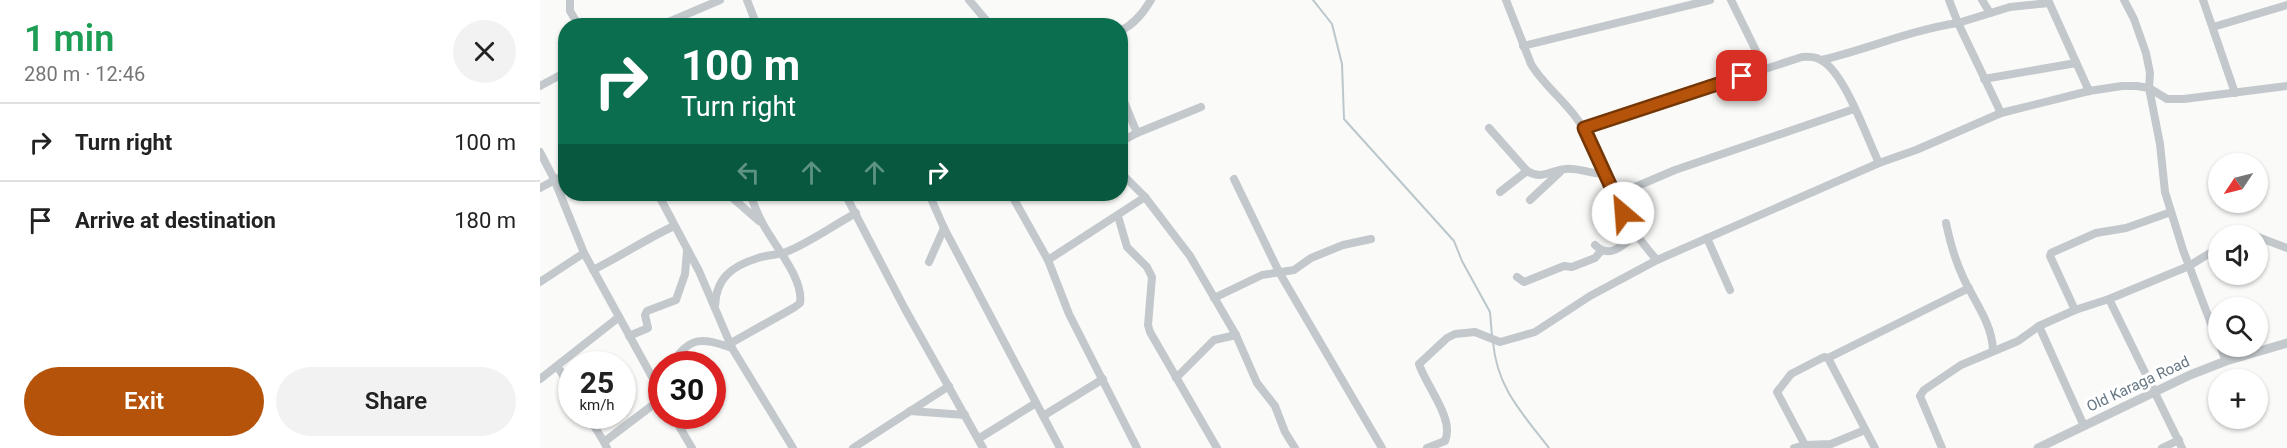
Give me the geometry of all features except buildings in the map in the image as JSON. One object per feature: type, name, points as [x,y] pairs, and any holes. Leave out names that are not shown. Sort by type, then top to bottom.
[{"type":"street","points":[[570,0],[573,18]]},
{"type":"street","points":[[678,18],[720,0]]},
{"type":"street","points":[[747,0],[754,18]]},
{"type":"street","points":[[969,0],[984,18]]},
{"type":"street","points":[[1128,27],[1143,14],[1151,0]]},
{"type":"street","points":[[1506,0],[1536,74],[1575,115],[1584,128],[1614,196],[1637,235],[1657,260]]},
{"type":"street","points":[[1523,46],[1710,0]]},
{"type":"street","points":[[1731,0],[1765,69]]},
{"type":"street","points":[[1949,0],[2001,113]]},
{"type":"street","points":[[1982,0],[1990,13]]},
{"type":"street","points":[[2124,0],[2134,19],[2146,53],[2165,192],[2208,316]]},
{"type":"street","points":[[2203,0],[2235,93]]},
{"type":"street","points":[[1822,60],[1920,31],[2026,4],[2048,1],[2089,91]]},
{"type":"street","points":[[2213,27],[2282,4]]},
{"type":"street","points":[[1584,128],[1802,57],[1813,56],[1831,67],[1841,81],[1879,163]]},
{"type":"street","points":[[1984,79],[2076,63]]},
{"type":"street","points":[[540,86],[558,76]]},
{"type":"street","points":[[1427,448],[1445,441],[1449,434],[1446,421],[1419,364],[1447,338],[1455,334],[1475,332],[1500,342],[1535,332],[1590,296],[1657,260],[1879,163],[1916,150],[2001,113],[2038,102],[2122,86],[2149,88],[2167,99],[2206,98],[2287,86]]},
{"type":"street","points":[[1128,138],[1202,107]]},
{"type":"street","points":[[1614,196],[1704,159],[1854,109]]},
{"type":"street","points":[[1128,111],[1137,133]]},
{"type":"street","points":[[1489,128],[1527,171],[1535,176],[1544,176],[1563,169],[1604,174]]},
{"type":"street","points":[[540,152],[558,189]]},
{"type":"street","points":[[1530,200],[1563,169]]},
{"type":"street","points":[[1500,192],[1527,171]]},
{"type":"street","points":[[540,188],[558,177]]},
{"type":"street","points":[[1128,179],[1145,196],[1190,256],[1236,335],[1257,383],[1275,406],[1295,448]]},
{"type":"street","points":[[1234,179],[1279,272],[1382,448]]},
{"type":"street","points":[[1048,260],[1118,216],[1145,196]]},
{"type":"street","points":[[563,201],[584,253],[648,370]]},
{"type":"street","points":[[662,201],[703,281],[731,346],[794,448]]},
{"type":"street","points":[[736,201],[763,224]]},
{"type":"street","points":[[684,351],[700,340],[731,346],[800,303],[801,293],[798,282],[763,224],[753,201]]},
{"type":"street","points":[[849,201],[905,309],[983,448]]},
{"type":"street","points":[[932,201],[944,228],[1060,448]]},
{"type":"street","points":[[1015,201],[1048,260],[1069,314],[1137,448]]},
{"type":"street","points":[[2075,310],[2050,256],[2051,253],[2096,233],[2126,228],[2171,212]]},
{"type":"street","points":[[715,308],[717,287],[721,280],[738,267],[759,258],[781,254],[855,213]]},
{"type":"street","points":[[1118,216],[1127,247],[1147,267],[1152,277],[1148,325],[1176,378],[1218,448]]},
{"type":"street","points":[[1946,223],[1950,243],[1993,336],[1993,350]]},
{"type":"street","points":[[593,270],[624,254],[647,238],[674,226]]},
{"type":"street","points":[[929,262],[944,228]]},
{"type":"street","points":[[1517,277],[1524,282],[1564,266],[1572,267],[1595,258],[1598,248],[1607,253],[1637,235]]},
{"type":"street","points":[[1707,238],[1730,290]]},
{"type":"street","points":[[1214,298],[1262,275],[1294,270],[1311,258],[1342,245],[1371,239]]},
{"type":"street","points":[[2268,241],[2287,248]]},
{"type":"street","points":[[630,336],[648,328],[645,315],[647,311],[676,300],[685,274],[687,249]]},
{"type":"street","points":[[540,282],[584,253]]},
{"type":"street","points":[[1942,448],[1920,396],[1937,380],[1961,365],[2018,341],[2039,326],[2189,266],[2208,254]]},
{"type":"street","points":[[703,281],[721,280]]},
{"type":"street","points":[[1805,445],[1777,392],[1791,374],[1969,288]]},
{"type":"street","points":[[2109,299],[2180,444],[2163,448]]},
{"type":"street","points":[[540,379],[619,317]]},
{"type":"street","points":[[2039,326],[2084,426]]},
{"type":"street","points":[[1176,378],[1214,340],[1236,335]]},
{"type":"street","name":"Old Karaga Road","points":[[2038,448],[2156,391],[2226,361],[2287,343]]},
{"type":"street","points":[[2224,357],[2226,361]]},
{"type":"street","points":[[1828,358],[1875,448]]},
{"type":"street","points":[[1043,416],[1103,379]]},
{"type":"street","points":[[853,448],[949,387]]},
{"type":"street","points":[[978,439],[1036,403]]},
{"type":"street","points":[[596,429],[605,445],[648,409]]},
{"type":"street","points":[[910,411],[965,415]]},
{"type":"street","points":[[681,429],[692,448]]},
{"type":"street","points":[[1794,448],[1805,445],[1831,444],[1864,430]]},
{"type":"waterway","points":[[1313,0],[1332,24],[1342,64],[1344,119],[1454,241],[1462,261],[1490,312],[1492,336]]},
{"type":"waterway","points":[[1493,342],[1495,358],[1505,387],[1520,411],[1549,448]]},
{"type":"route","points":[[1623,213],[1584,128],[1742,76]]}]
